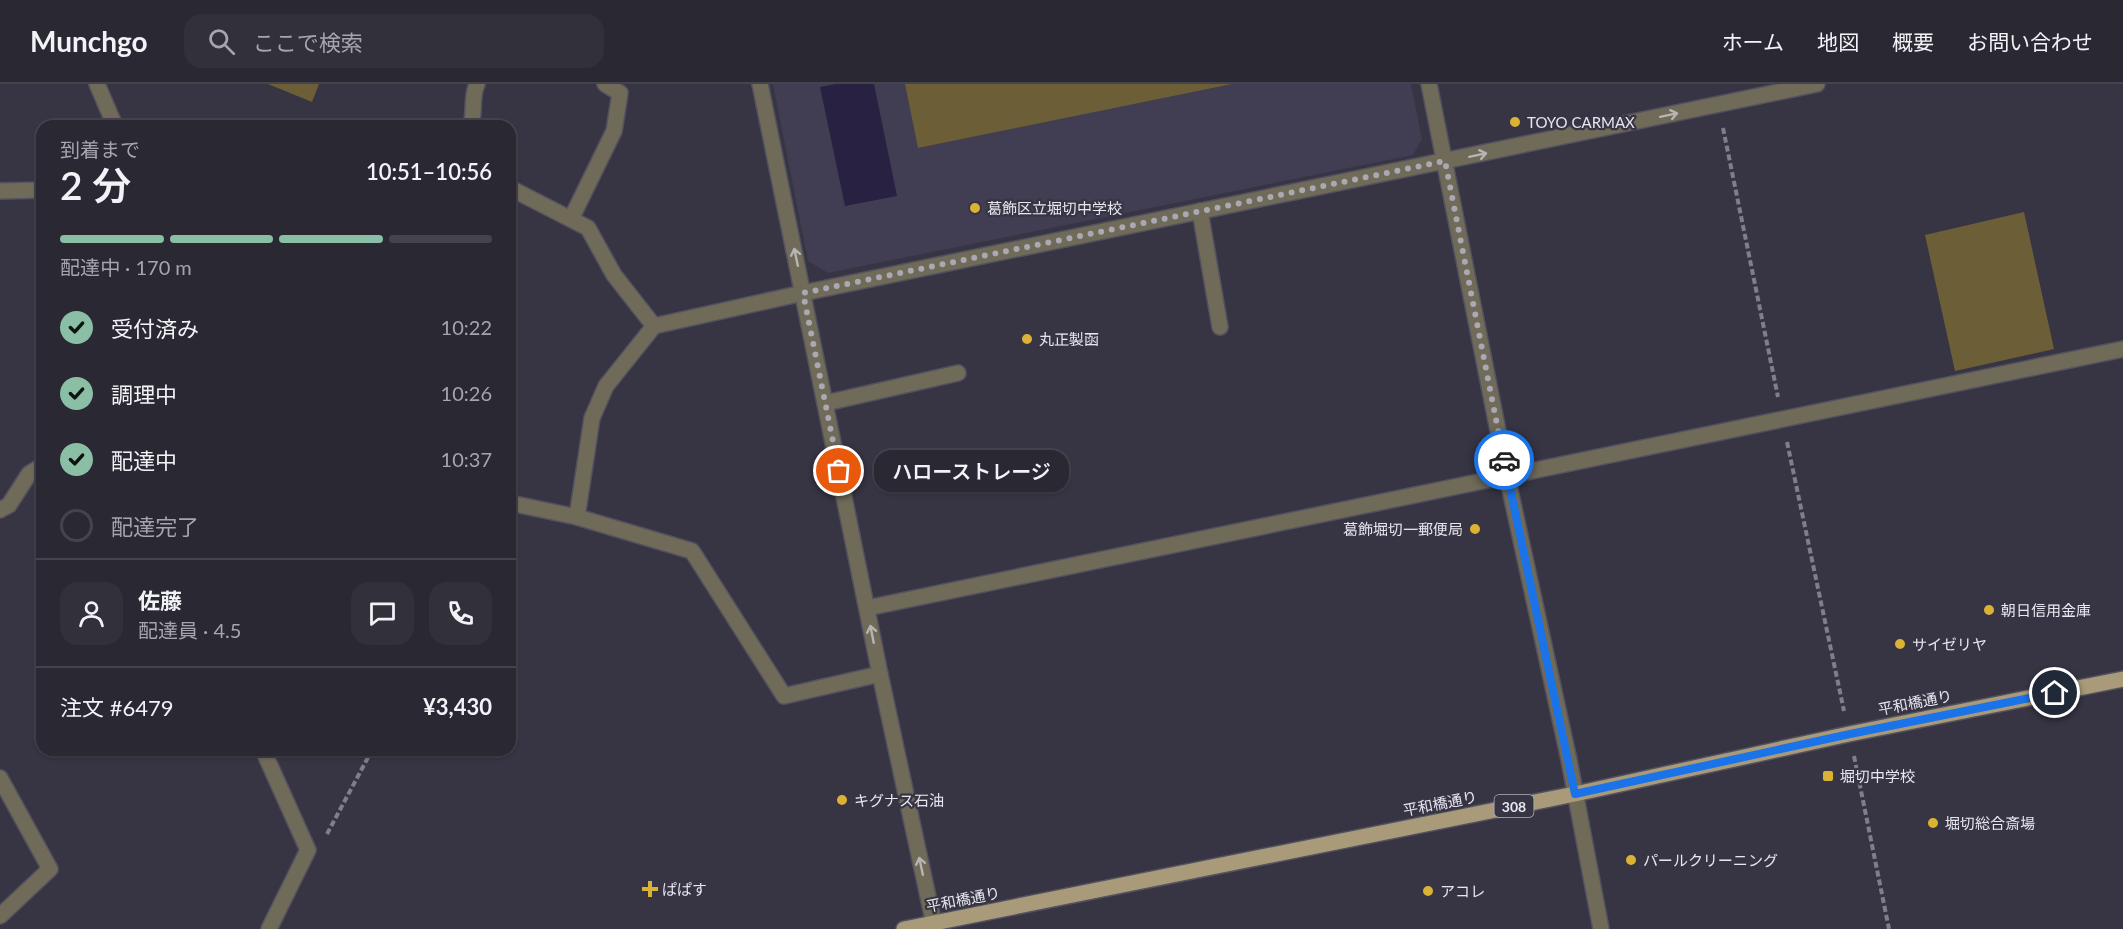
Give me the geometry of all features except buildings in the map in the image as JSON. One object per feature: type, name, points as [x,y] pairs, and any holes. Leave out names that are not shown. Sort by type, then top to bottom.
[{"type":"main road","name":"平和橋通り","points":[[904,929],[934,926],[2123,679]]},
{"type":"street","points":[[97,84],[112,120]]},
{"type":"street","points":[[473,120],[475,114],[473,92],[477,84]]},
{"type":"street","points":[[571,219],[614,131],[620,93],[605,84]]},
{"type":"street","points":[[760,84],[880,674],[934,926]]},
{"type":"street","points":[[1430,84],[1507,476],[1575,794],[1601,929]]},
{"type":"street","points":[[577,517],[592,418],[606,386],[654,326],[803,293],[1817,84]]},
{"type":"street","points":[[0,191],[36,190]]},
{"type":"street","points":[[516,191],[588,228],[614,275],[654,326]]},
{"type":"street","points":[[1200,212],[1220,327]]},
{"type":"street","points":[[867,608],[2123,349]]},
{"type":"street","points":[[826,403],[958,373]]},
{"type":"street","points":[[0,510],[9,505],[29,474],[36,470]]},
{"type":"street","points":[[516,504],[577,517],[692,551],[784,696],[880,674]]},
{"type":"street","points":[[267,756],[308,850],[269,929]]},
{"type":"street","points":[[0,778],[50,869],[0,916]]},
{"type":"path","points":[[1850,734],[1889,929]]},
{"type":"path","points":[[308,850],[326,837],[369,756]]},
{"type":"shaded area","points":[[268,84],[319,84],[312,102]]},
{"type":"shaded area","name":"葛飾区立堀切中学校","points":[[773,84],[1411,84],[1422,139],[1413,155],[828,273],[808,261]]},
{"type":"shaded area","points":[[836,84],[874,84],[897,196],[845,206],[820,87]]},
{"type":"shaded area","points":[[905,84],[1232,84],[918,148]]},
{"type":"shaded area","points":[[2024,212],[2054,349],[1955,371],[1925,235]]},
{"type":"way so far","points":[[839,471],[803,293],[1445,161],[1504,460]]},
{"type":"place","name":"TOYO CARMAX","points":[[1515,122]]},
{"type":"place","name":"葛飾区立堀切中学校","points":[[975,208]]},
{"type":"place","name":"丸正製函","points":[[1027,339]]},
{"type":"place","name":"ハローストレージ","points":[[839,471]]},
{"type":"place","name":"葛飾堀切一郵便局","points":[[1475,529]]},
{"type":"place","name":"朝日信用金庫","points":[[1989,610]]},
{"type":"place","name":"サイゼリヤ","points":[[1900,644]]},
{"type":"place","name":"堀切中学校","points":[[1828,776]]},
{"type":"place","name":"キグナス石油","points":[[842,800]]},
{"type":"place","name":"堀切総合斎場","points":[[1933,823]]},
{"type":"place","name":"パールクリーニング","points":[[1631,860]]},
{"type":"place","name":"ぱぱす","points":[[650,889]]},
{"type":"place","name":"アコレ","points":[[1428,891]]},
{"type":"route","points":[[1504,460],[1575,794],[1850,734],[2055,693]]}]
